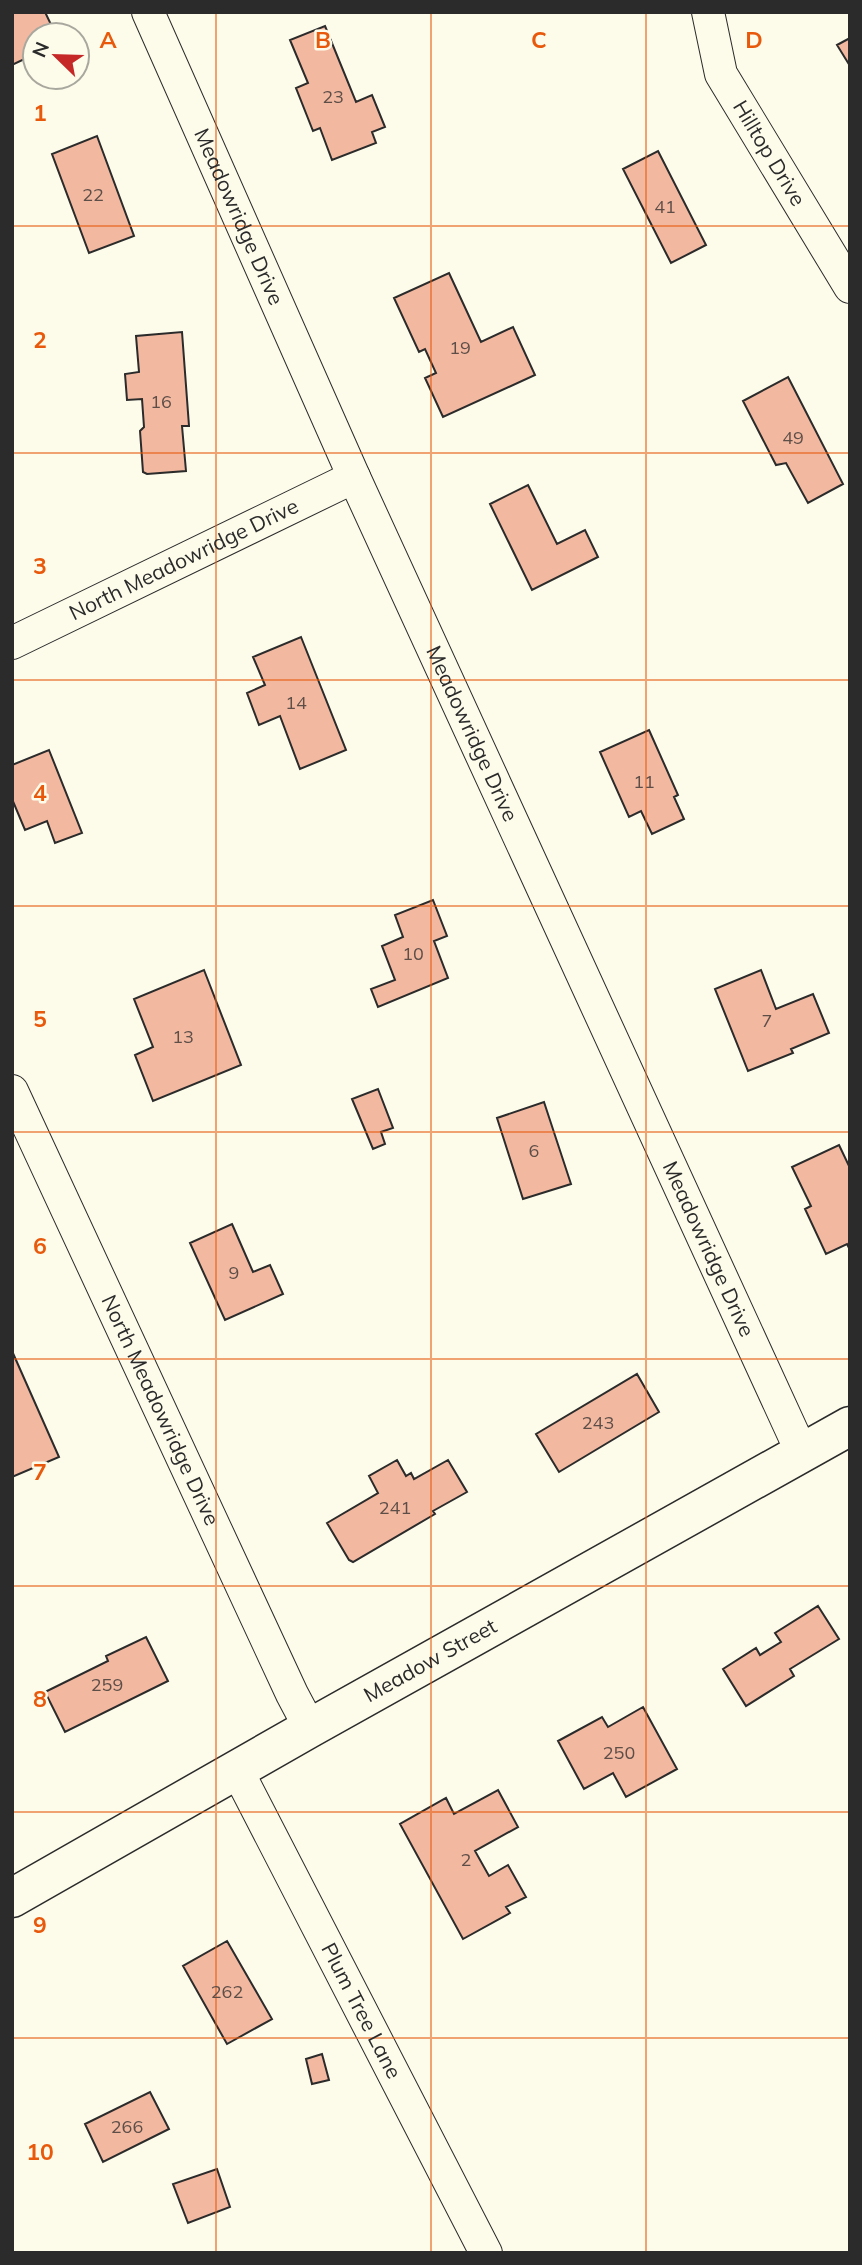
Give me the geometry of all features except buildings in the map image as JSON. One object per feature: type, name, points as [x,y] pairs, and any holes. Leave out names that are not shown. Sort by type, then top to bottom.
[{"type":"street","name":"Meadowridge Drive","points":[[148,12],[354,477],[802,1454]]},
{"type":"street","name":"Hilltop Drive","points":[[708,12],[720,74],[850,287]]},
{"type":"street","name":"North Meadowridge Drive","points":[[12,643],[354,477]]},
{"type":"street","name":"North Meadowridge Drive","points":[[12,1091],[292,1695],[310,1727]]},
{"type":"street","name":"Meadow Street","points":[[12,1898],[310,1727],[850,1426]]},
{"type":"street","name":"Plum Tree Lane","points":[[237,1770],[486,2253]]}]
